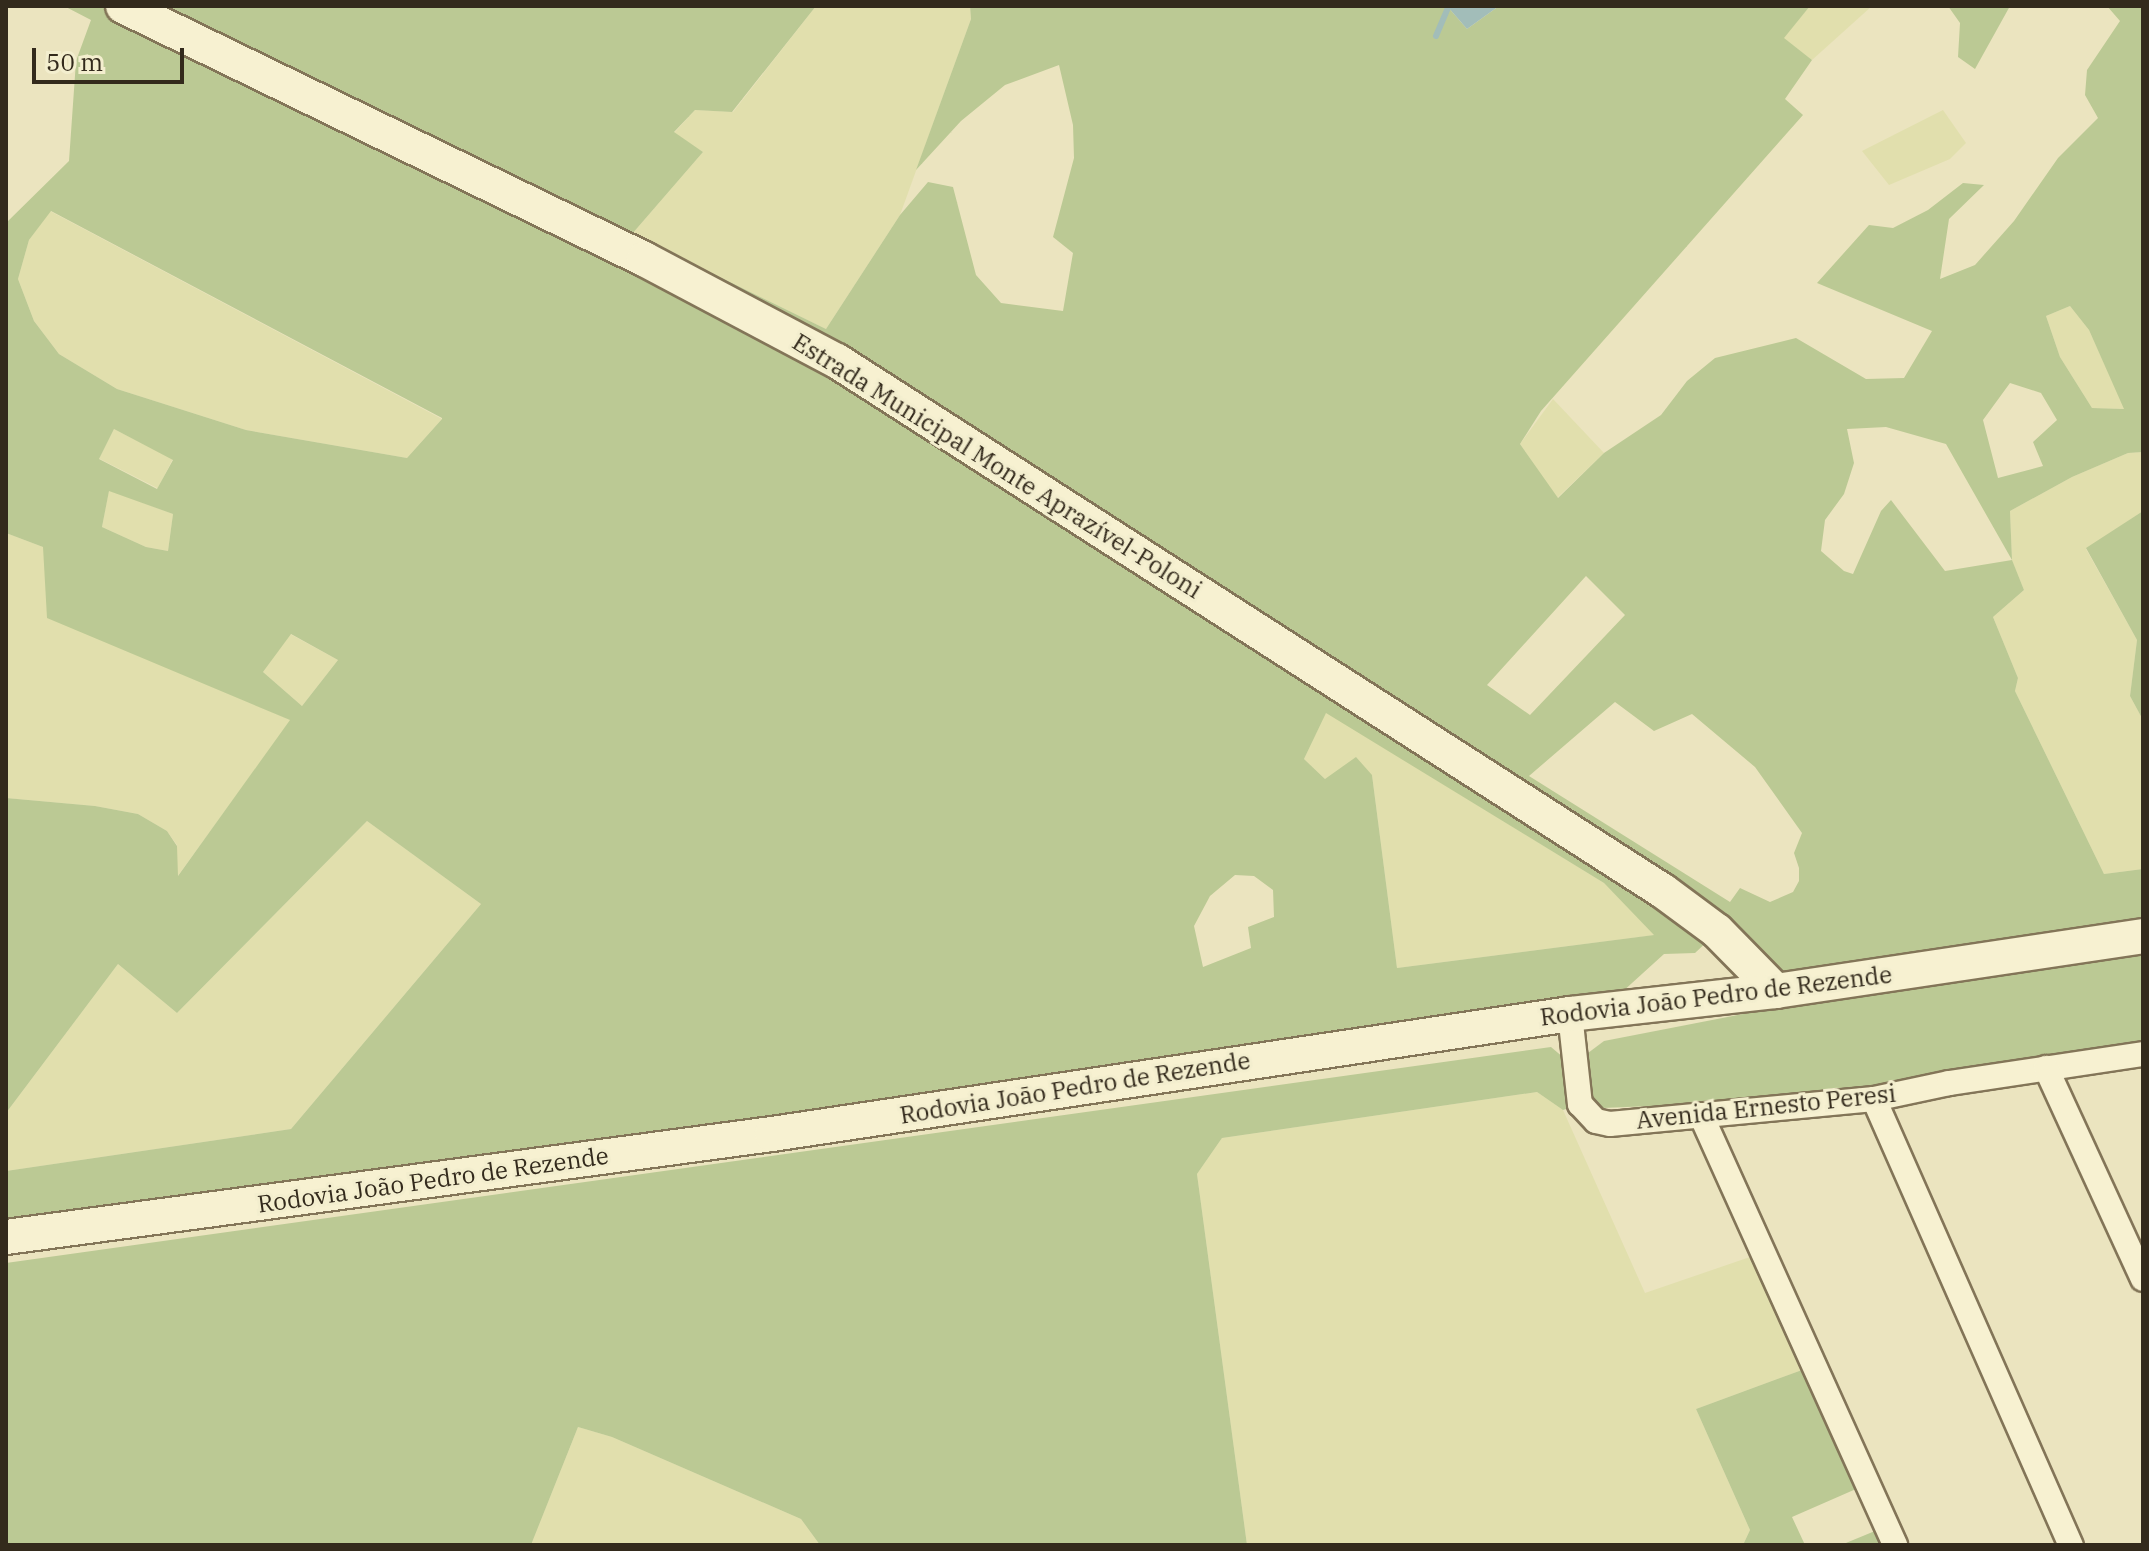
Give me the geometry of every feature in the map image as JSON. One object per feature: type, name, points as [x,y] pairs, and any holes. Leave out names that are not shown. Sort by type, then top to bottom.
[{"type":"main road","name":"Estrada Municipal Monte Aprazível-Poloni","points":[[123,6],[644,259],[837,361],[1663,891],[1717,931],[1776,991]]},
{"type":"main road","name":"Rodovia João Pedro de Rezende","points":[[6,1237],[772,1134],[1570,1014],[1776,991],[2143,936]]},
{"type":"street","name":"Avenida Ernesto Peresi","points":[[1570,1014],[1580,1104],[1596,1121],[1610,1124],[1874,1099],[2143,1054]]},
{"type":"street","points":[[2046,1068],[2137,1251],[2143,1279]]},
{"type":"street","points":[[1874,1099],[2071,1545]]},
{"type":"street","points":[[1701,1115],[1895,1545]]},
{"type":"shaded area","points":[[816,6],[970,6],[971,19],[900,215],[826,329],[632,234],[703,152],[674,133],[695,110],[733,112]]},
{"type":"shaded area","points":[[1810,6],[1872,6],[1812,60],[1783,38]]},
{"type":"shaded area","points":[[1943,110],[1966,143],[1950,159],[1889,185],[1862,151]]},
{"type":"shaded area","points":[[50,211],[442,419],[407,458],[246,430],[117,389],[59,354],[34,321],[18,279],[29,240]]},
{"type":"shaded area","points":[[2070,306],[2089,330],[2125,409],[2092,408],[2060,357],[2046,316]]},
{"type":"shaded area","points":[[1553,399],[1604,453],[1557,498],[1520,444]]},
{"type":"shaded area","points":[[114,429],[173,459],[158,488],[99,458]]},
{"type":"shaded area","points":[[2143,452],[2143,511],[2086,549],[2137,640],[2130,696],[2143,720],[2143,869],[2104,874],[2015,691],[2018,678],[1993,617],[2024,590],[2012,561],[2010,511],[2072,477],[2128,453]]},
{"type":"shaded area","points":[[109,490],[173,514],[168,551],[146,547],[102,527]]},
{"type":"shaded area","points":[[6,533],[43,547],[104,641],[291,720],[177,877],[177,845],[167,831],[138,814],[95,806],[6,798]]},
{"type":"shaded area","points":[[290,634],[338,660],[302,706],[263,672]]},
{"type":"shaded area","points":[[1326,712],[1604,883],[1655,935],[1397,968],[1372,775],[1325,779],[1304,759]]},
{"type":"shaded area","points":[[367,821],[481,904],[291,1129],[6,1171],[6,1113],[118,964],[177,1013]]},
{"type":"shaded area","points":[[1537,1092],[1563,1110],[1645,1293],[1750,1257],[1802,1370],[1696,1409],[1750,1530],[1743,1545],[1247,1545],[1197,1174],[1222,1138]]},
{"type":"shaded area","points":[[578,1427],[612,1437],[801,1519],[820,1545],[531,1545]]},
{"type":"green space","points":[[64,6],[109,6],[836,367],[1711,938],[1695,953],[1664,954],[1621,993],[769,1118],[6,1219],[6,1171],[291,1129],[481,904],[367,821],[177,1013],[118,964],[6,1113],[6,798],[95,806],[138,814],[167,831],[177,846],[178,876],[290,720],[47,618],[43,547],[6,533],[6,223],[69,161],[76,61],[91,20]],"holes":[[[51,211],[442,419],[407,458],[246,430],[117,389],[59,354],[34,321],[18,279],[29,240]],[[114,429],[173,460],[157,489],[99,459]],[[109,491],[173,514],[168,551],[146,547],[102,527]],[[291,634],[338,660],[302,706],[263,672]],[[1326,713],[1604,883],[1654,935],[1397,968],[1372,775],[1356,757],[1325,779],[1304,759]],[[1235,875],[1254,876],[1273,890],[1274,917],[1248,927],[1251,948],[1203,967],[1194,926],[1210,896]]]},
{"type":"green space","points":[[141,6],[816,6],[732,112],[695,110],[674,132],[703,152],[632,234],[826,329],[900,215],[928,182],[953,187],[976,275],[1001,303],[1063,311],[1073,253],[1053,237],[1074,158],[1073,125],[1059,65],[1005,85],[961,121],[916,170],[971,19],[970,6],[1447,6],[1467,29],[1499,6],[1810,6],[1784,38],[1812,60],[1785,99],[1803,115],[1541,411],[1520,444],[1558,498],[1604,453],[1661,415],[1687,381],[1715,358],[1796,338],[1866,379],[1904,378],[1932,331],[1817,283],[1869,225],[1893,228],[1928,210],[1963,183],[1984,185],[1949,219],[1940,279],[1975,265],[2014,221],[2058,158],[2098,118],[2085,95],[2087,70],[2120,21],[2107,6],[2143,6],[2143,452],[2128,453],[2072,477],[2010,511],[2012,560],[2024,590],[1993,617],[2018,678],[2015,691],[2104,874],[2143,869],[2143,923],[1789,978],[840,355]],"holes":[[[2070,306],[2089,330],[2124,409],[2092,408],[2060,357],[2046,316]],[[2010,383],[2041,393],[2057,420],[2033,442],[2043,466],[1998,478],[1983,420]],[[1886,427],[1946,444],[2012,560],[1945,571],[1891,500],[1881,511],[1853,574],[1844,571],[1821,551],[1825,520],[1844,494],[1854,463],[1847,429]],[[1586,576],[1625,615],[1530,715],[1487,685]],[[1615,702],[1654,731],[1692,714],[1755,767],[1802,833],[1794,853],[1799,881],[1793,892],[1770,902],[1740,888],[1730,902],[1529,776]]]},
{"type":"green space","points":[[1948,6],[2010,6],[1975,69],[1958,57],[1960,23]]},
{"type":"green space","points":[[2143,511],[2143,720],[2130,696],[2137,640],[2086,548]]},
{"type":"green space","points":[[2143,955],[2143,1045],[1874,1087],[1701,1104],[1602,1108],[1590,1097],[1588,1053],[1604,1041],[1779,1007]]},
{"type":"green space","points":[[1551,1047],[1564,1058],[1575,1106],[1563,1110],[1537,1092],[1222,1138],[1197,1174],[1247,1545],[820,1545],[801,1519],[612,1437],[578,1427],[531,1545],[6,1545],[6,1263]]},
{"type":"green space","points":[[1802,1370],[1856,1489],[1792,1517],[1805,1545],[1743,1545],[1750,1530],[1696,1409]]},
{"type":"green space","points":[[1875,1531],[1882,1545],[1841,1545]]},
{"type":"water","points":[[1447,6],[1499,6],[1467,29]]},
{"type":"waterway","points":[[1436,36],[1449,6]]}]
